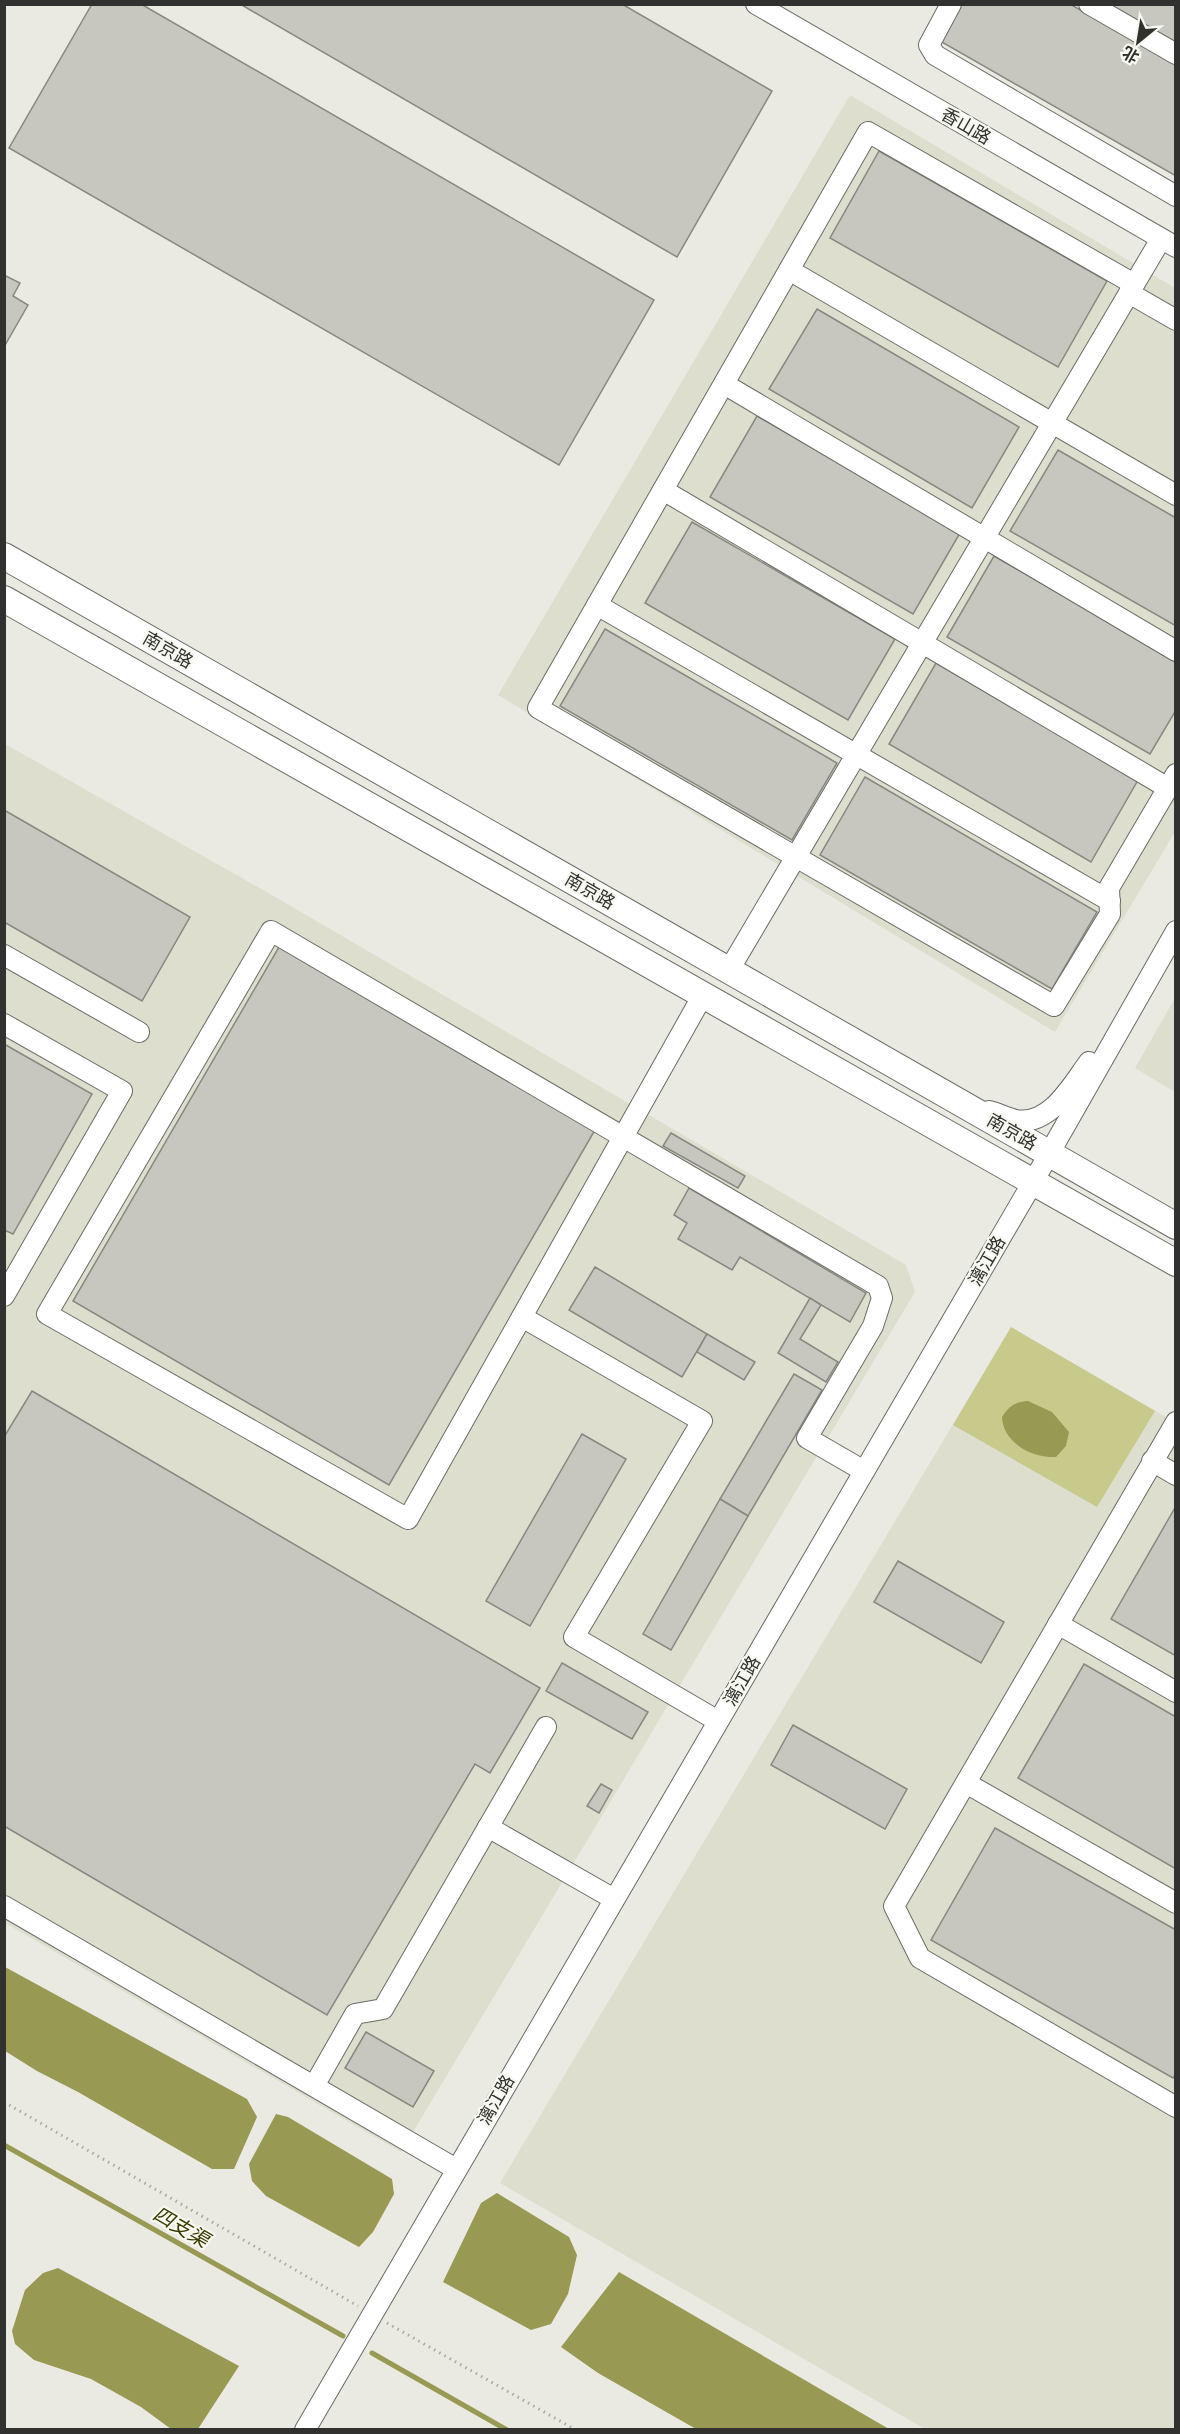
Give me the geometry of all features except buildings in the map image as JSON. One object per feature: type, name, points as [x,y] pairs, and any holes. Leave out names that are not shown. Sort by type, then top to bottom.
[{"type":"main road","name":"南京路","points":[[4,556],[1176,1226]]},
{"type":"main road","name":"南京路","points":[[4,599],[1176,1263]]},
{"type":"street","name":"香山路","points":[[756,4],[1168,243]]},
{"type":"street","points":[[951,4],[929,45],[935,55],[1176,196]]},
{"type":"street","points":[[1089,4],[1176,54]]},
{"type":"street","points":[[663,490],[922,643],[1172,781],[1109,888],[1110,914],[1054,1006],[538,708],[868,132],[1131,288],[1176,320]]},
{"type":"street","points":[[729,970],[1131,288],[1168,243]]},
{"type":"street","points":[[789,270],[1176,495]]},
{"type":"street","points":[[724,384],[1176,651]]},
{"type":"street","points":[[597,605],[1110,901]]},
{"type":"street","points":[[703,995],[623,1137],[522,1317],[408,1519],[47,1314],[271,931],[623,1137],[878,1286],[882,1298],[873,1326],[807,1438],[864,1471]]},
{"type":"street","name":"漓江路","points":[[305,2430],[1033,1182],[1176,931]]},
{"type":"street","points":[[4,955],[139,1032]]},
{"type":"street","points":[[953,1098],[1017,1120],[1033,1119],[1049,1112],[1064,1096],[1139,995]]},
{"type":"street","points":[[4,1024],[122,1091],[11,1269],[4,1296]]},
{"type":"street","points":[[522,1317],[702,1421],[574,1637],[718,1721]]},
{"type":"street","points":[[1176,1422],[894,1906],[920,1958],[1176,2107]]},
{"type":"street","points":[[1152,1461],[1176,1475]]},
{"type":"street","points":[[1058,1624],[1176,1692]]},
{"type":"street","points":[[314,2086],[355,2014],[383,2009],[546,1727]]},
{"type":"street","points":[[966,1783],[1176,1903]]},
{"type":"street","points":[[488,1827],[614,1899]]},
{"type":"street","points":[[4,1906],[456,2169]]},
{"type":"path","points":[[4,2102],[576,2430]]},
{"type":"shaded area","points":[[850,95],[1175,288],[1175,832],[1055,1032],[498,695]]},
{"type":"shaded area","points":[[5,744],[265,891],[906,1265],[915,1292],[401,2152],[5,1923]]},
{"type":"shaded area","points":[[1175,998],[1175,1092],[1135,1068]]},
{"type":"shaded area","points":[[1011,1327],[1175,1422],[1175,2429],[925,2429],[500,2183]]},
{"type":"shaded area","points":[[1028,1401],[1052,1412],[1069,1432],[1066,1446],[1056,1457],[1029,1452],[1020,1447],[1007,1434],[1002,1417],[1013,1405]]},
{"type":"shaded area","points":[[5,1967],[247,2099],[257,2117],[234,2169],[212,2169],[5,2051]]},
{"type":"shaded area","points":[[276,2114],[288,2117],[392,2179],[394,2194],[373,2232],[359,2247],[266,2196],[252,2181],[249,2164]]},
{"type":"shaded area","points":[[497,2193],[569,2237],[577,2255],[568,2294],[551,2324],[531,2330],[443,2282],[481,2203]]},
{"type":"shaded area","points":[[58,2268],[239,2366],[198,2429],[171,2429],[141,2407],[91,2379],[34,2360],[15,2344],[12,2331],[25,2290],[43,2273]]},
{"type":"shaded area","points":[[619,2272],[889,2429],[696,2429],[598,2373],[561,2347]]},
{"type":"green space","points":[[1011,1327],[1155,1411],[1097,1507],[953,1425]]},
{"type":"waterway","name":"四支渠","points":[[4,2145],[343,2336]]},
{"type":"waterway","name":"四支渠","points":[[372,2353],[507,2430]]}]
